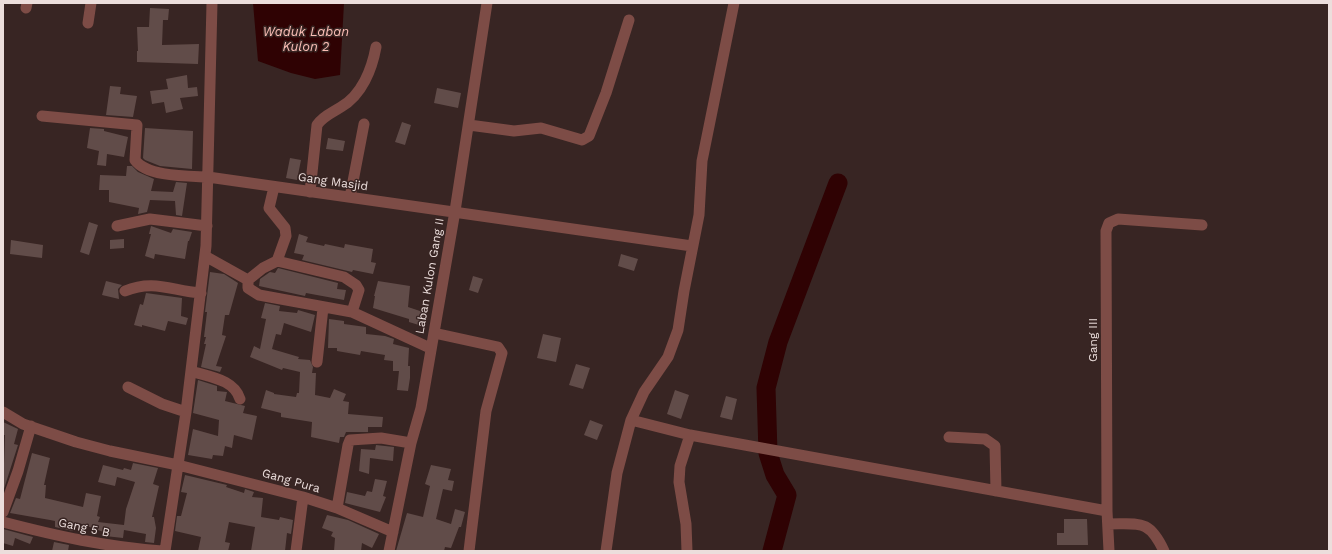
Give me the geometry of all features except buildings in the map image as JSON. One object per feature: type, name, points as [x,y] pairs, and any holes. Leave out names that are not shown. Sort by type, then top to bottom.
[{"type":"street","points":[[88,23],[91,3]]},
{"type":"street","points":[[165,551],[186,412],[205,256],[212,3]]},
{"type":"street","name":"Laban Kulon Gang II","points":[[389,551],[411,443],[421,408],[430,348],[434,333],[455,211],[487,3]]},
{"type":"street","points":[[606,551],[616,473],[631,420],[644,392],[668,357],[678,330],[692,246],[699,215],[702,161],[734,3]]},
{"type":"street","points":[[469,125],[514,131],[541,128],[586,140],[606,93],[629,20]]},
{"type":"street","points":[[310,192],[317,125],[321,118],[343,106],[367,77],[373,62],[376,47]]},
{"type":"street","name":"Gang Masjid","points":[[42,116],[137,125],[135,160],[140,166],[159,173],[208,177],[455,211],[692,246]]},
{"type":"street","points":[[350,197],[364,124]]},
{"type":"street","points":[[274,187],[268,208],[285,228],[286,236],[277,261]]},
{"type":"street","points":[[117,226],[150,219],[207,226]]},
{"type":"street","name":"Gang III","points":[[1109,551],[1107,511],[1106,231],[1109,222],[1118,219],[1202,226]]},
{"type":"street","points":[[205,256],[248,280]]},
{"type":"street","points":[[248,280],[263,268],[277,261],[344,277],[356,285],[359,290],[352,312]]},
{"type":"street","points":[[248,280],[248,288],[259,295],[323,308],[352,312],[430,348]]},
{"type":"street","points":[[125,291],[137,286],[153,285],[201,293]]},
{"type":"street","points":[[317,362],[323,308]]},
{"type":"street","points":[[434,333],[498,347],[502,353],[486,411],[469,551]]},
{"type":"street","points":[[191,371],[223,380],[234,389],[240,400]]},
{"type":"street","points":[[128,387],[162,404],[186,412]]},
{"type":"street","name":"Gang Pura","points":[[3,412],[11,418],[31,426],[110,451],[178,465],[303,497],[337,508],[393,532]]},
{"type":"street","points":[[631,420],[690,435],[1107,511]]},
{"type":"street","points":[[3,512],[18,471],[31,426]]},
{"type":"street","points":[[687,551],[686,524],[679,482],[680,466],[690,435]]},
{"type":"street","points":[[949,437],[985,439],[995,446],[996,491]]},
{"type":"street","points":[[337,508],[350,440],[381,438],[411,443]]},
{"type":"street","points":[[296,551],[303,497]]},
{"type":"street","name":"Gang 5 B","points":[[3,522],[95,544],[162,551]]},
{"type":"street","points":[[1108,524],[1145,526],[1157,535],[1164,551]]},
{"type":"water","name":"Waduk Laban Kulon 2","points":[[253,3],[344,3],[340,75],[315,79],[291,73],[258,61]]},
{"type":"waterway","points":[[772,551],[787,495],[775,475],[768,453],[766,388],[778,342],[838,183]]}]
